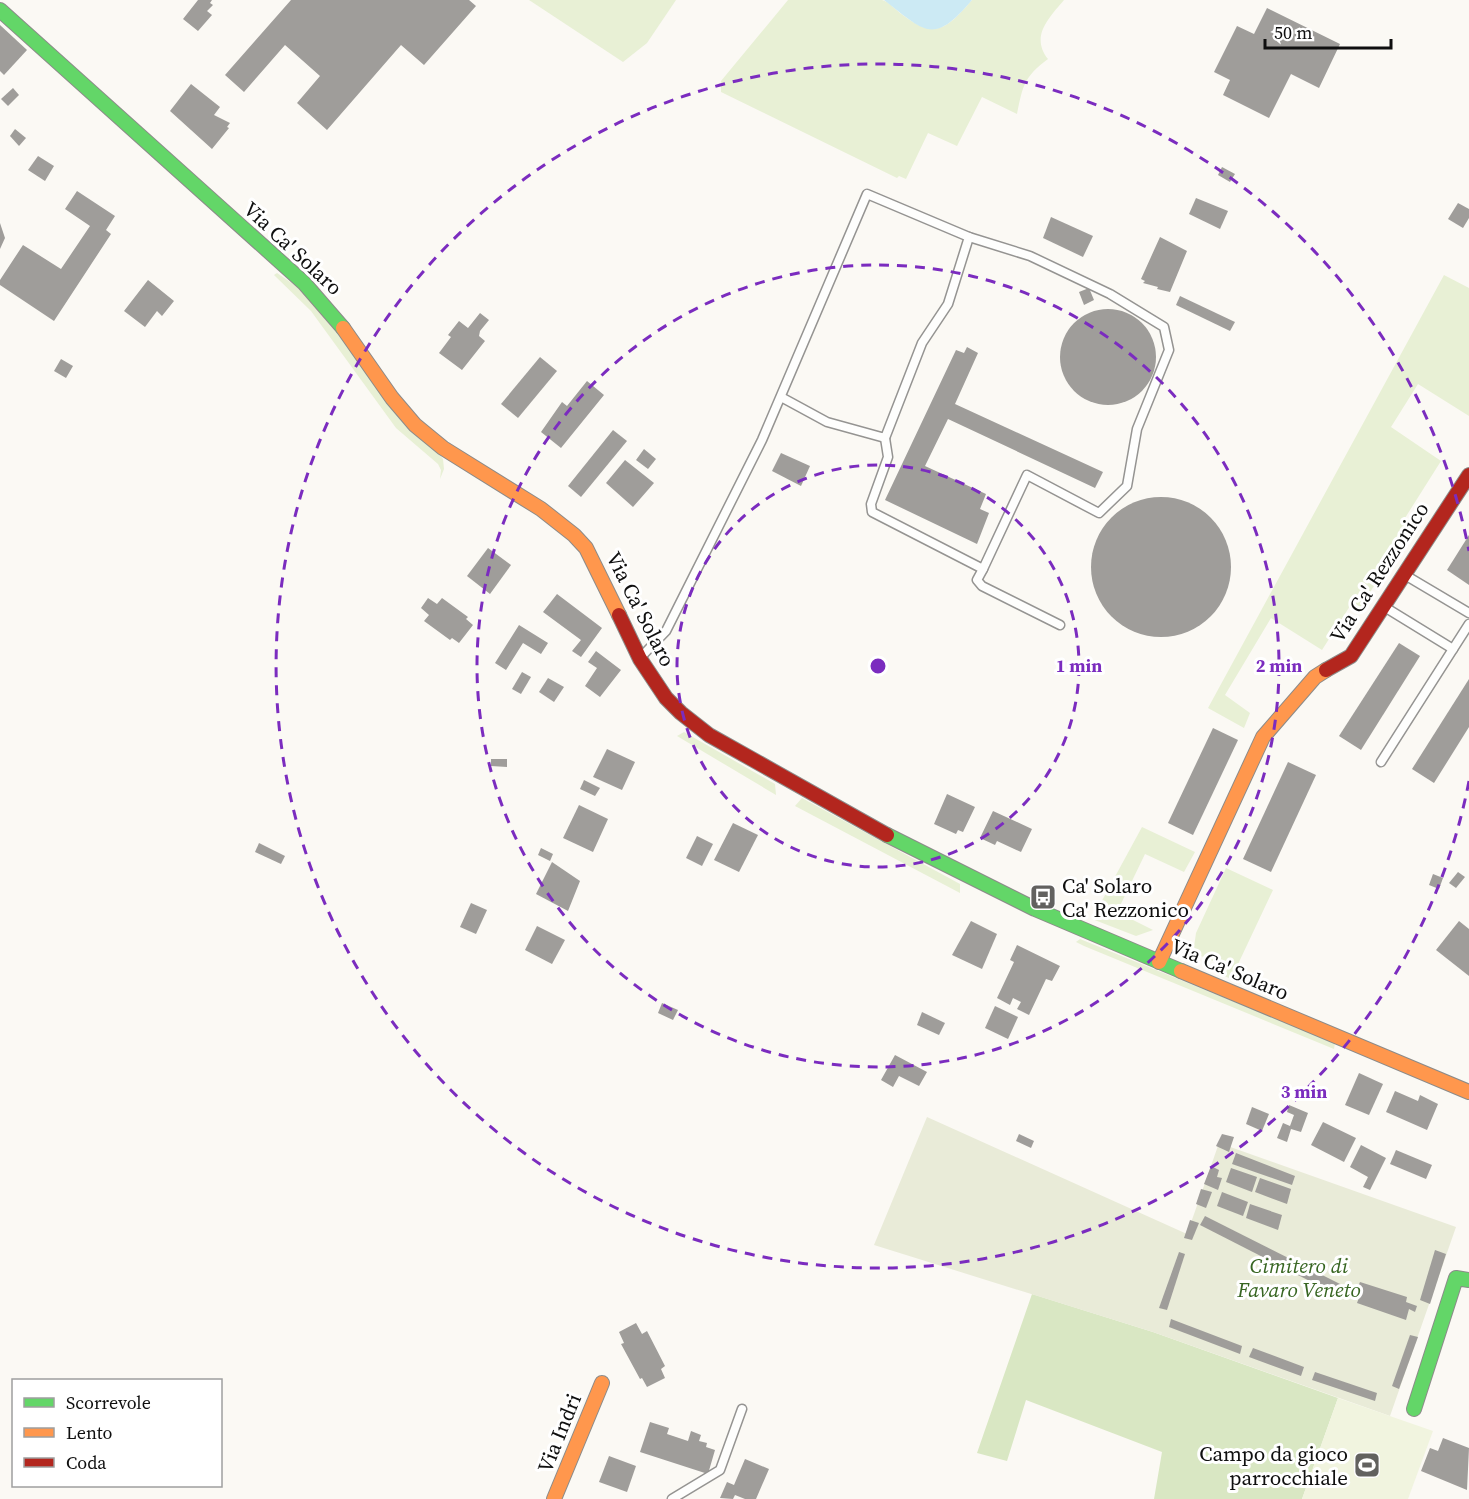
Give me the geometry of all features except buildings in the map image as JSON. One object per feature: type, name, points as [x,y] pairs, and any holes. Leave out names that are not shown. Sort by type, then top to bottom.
[{"type":"street","name":"Via Ca' Solaro","points":[[0,10],[304,283],[338,320],[392,398],[415,424],[443,448],[541,508],[574,535],[597,567],[640,659],[666,698],[709,735],[792,784],[972,880],[1159,962],[1469,1092]]},
{"type":"street","name":"Via Ca' Rezzonico","points":[[1159,962],[1263,737],[1315,677],[1324,670],[1339,666],[1351,656],[1469,475]]},
{"type":"street","points":[[1414,1409],[1456,1278],[1469,1280]]},
{"type":"street","name":"Via Indri","points":[[554,1499],[602,1383]]},
{"type":"lane","points":[[640,659],[666,631],[762,440],[867,194],[969,237],[1030,256],[1110,294],[1164,327],[1169,350],[1137,429],[1127,486],[1099,513],[1027,475],[977,580],[982,586],[1060,625]]},
{"type":"lane","points":[[969,237],[948,304],[922,343],[885,438],[888,457],[871,504],[872,513],[983,569]]},
{"type":"lane","points":[[781,397],[827,422],[885,438]]},
{"type":"lane","points":[[1403,574],[1469,613]]},
{"type":"lane","points":[[1383,606],[1453,649]]},
{"type":"lane","points":[[1381,762],[1469,624]]},
{"type":"lane","points":[[672,1499],[720,1470],[742,1409]]},
{"type":"green space","points":[[529,0],[676,0],[647,43],[623,62]]},
{"type":"green space","points":[[788,0],[882,0],[922,27],[931,29],[947,24],[972,0],[1064,0],[1048,21],[1041,35],[1043,51],[1048,59],[1034,71],[1026,82],[1017,114],[982,97],[957,146],[928,133],[906,179],[899,176],[897,178],[721,92],[721,81]]},
{"type":"green space","points":[[277,273],[299,288],[443,459],[444,469],[440,479],[441,470],[438,464],[396,428],[311,311],[274,275]]},
{"type":"green space","points":[[1444,275],[1469,288],[1469,416],[1418,384],[1391,427],[1441,461],[1405,518],[1413,523],[1359,610],[1350,606],[1322,650],[1271,618],[1225,695],[1250,713],[1244,728],[1208,708]]},
{"type":"green space","points":[[684,732],[775,784],[776,795],[677,736]]},
{"type":"green space","points":[[802,798],[960,884],[960,893],[795,806]]},
{"type":"green space","points":[[1142,827],[1195,852],[1184,872],[1145,854],[1117,912],[1153,930],[1136,936],[1092,919]]},
{"type":"green space","points":[[1226,868],[1273,890],[1231,979],[1218,973],[1218,963],[1201,956],[1194,947],[1196,933]]},
{"type":"green space","points":[[1080,939],[1335,1043],[1334,1049],[1076,942]]},
{"type":"green space","name":"Cimitero di Favaro Veneto","points":[[927,1117],[1187,1234],[1219,1143],[1456,1227],[1390,1416],[1153,1332],[874,1245]]},
{"type":"green space","points":[[1032,1294],[1153,1332],[1338,1398],[1302,1499],[1154,1499],[1162,1452],[1026,1400],[1007,1461],[977,1453]]},
{"type":"green space","name":"Campo da gioco parrocchiale","points":[[1338,1398],[1433,1431],[1408,1499],[1302,1499]]},
{"type":"water","points":[[884,0],[972,0],[948,24],[930,29],[910,20]]},
{"type":"traffic: fast","points":[[0,10],[304,283],[343,328]]},
{"type":"traffic: fast","points":[[887,835],[1035,909],[1181,971]]},
{"type":"traffic: fast","points":[[1414,1409],[1456,1278],[1469,1280]]},
{"type":"traffic: slow","points":[[343,328],[392,398],[415,425],[443,448],[541,509],[574,535],[586,548],[619,615]]},
{"type":"traffic: slow","points":[[1159,962],[1263,737],[1315,677],[1326,670]]},
{"type":"traffic: slow","points":[[1181,971],[1469,1092]]},
{"type":"traffic: slow","points":[[554,1499],[602,1383]]},
{"type":"traffic: jam","points":[[1326,670],[1351,656],[1469,475]]},
{"type":"traffic: jam","points":[[619,615],[640,659],[666,698],[681,713],[709,735],[887,835]]},
{"type":"place","name":"Ca' Solaro Ca' Rezzonico","points":[[1043,897]]},
{"type":"place","name":"Campo da gioco parrocchiale","points":[[1367,1465]]}]
